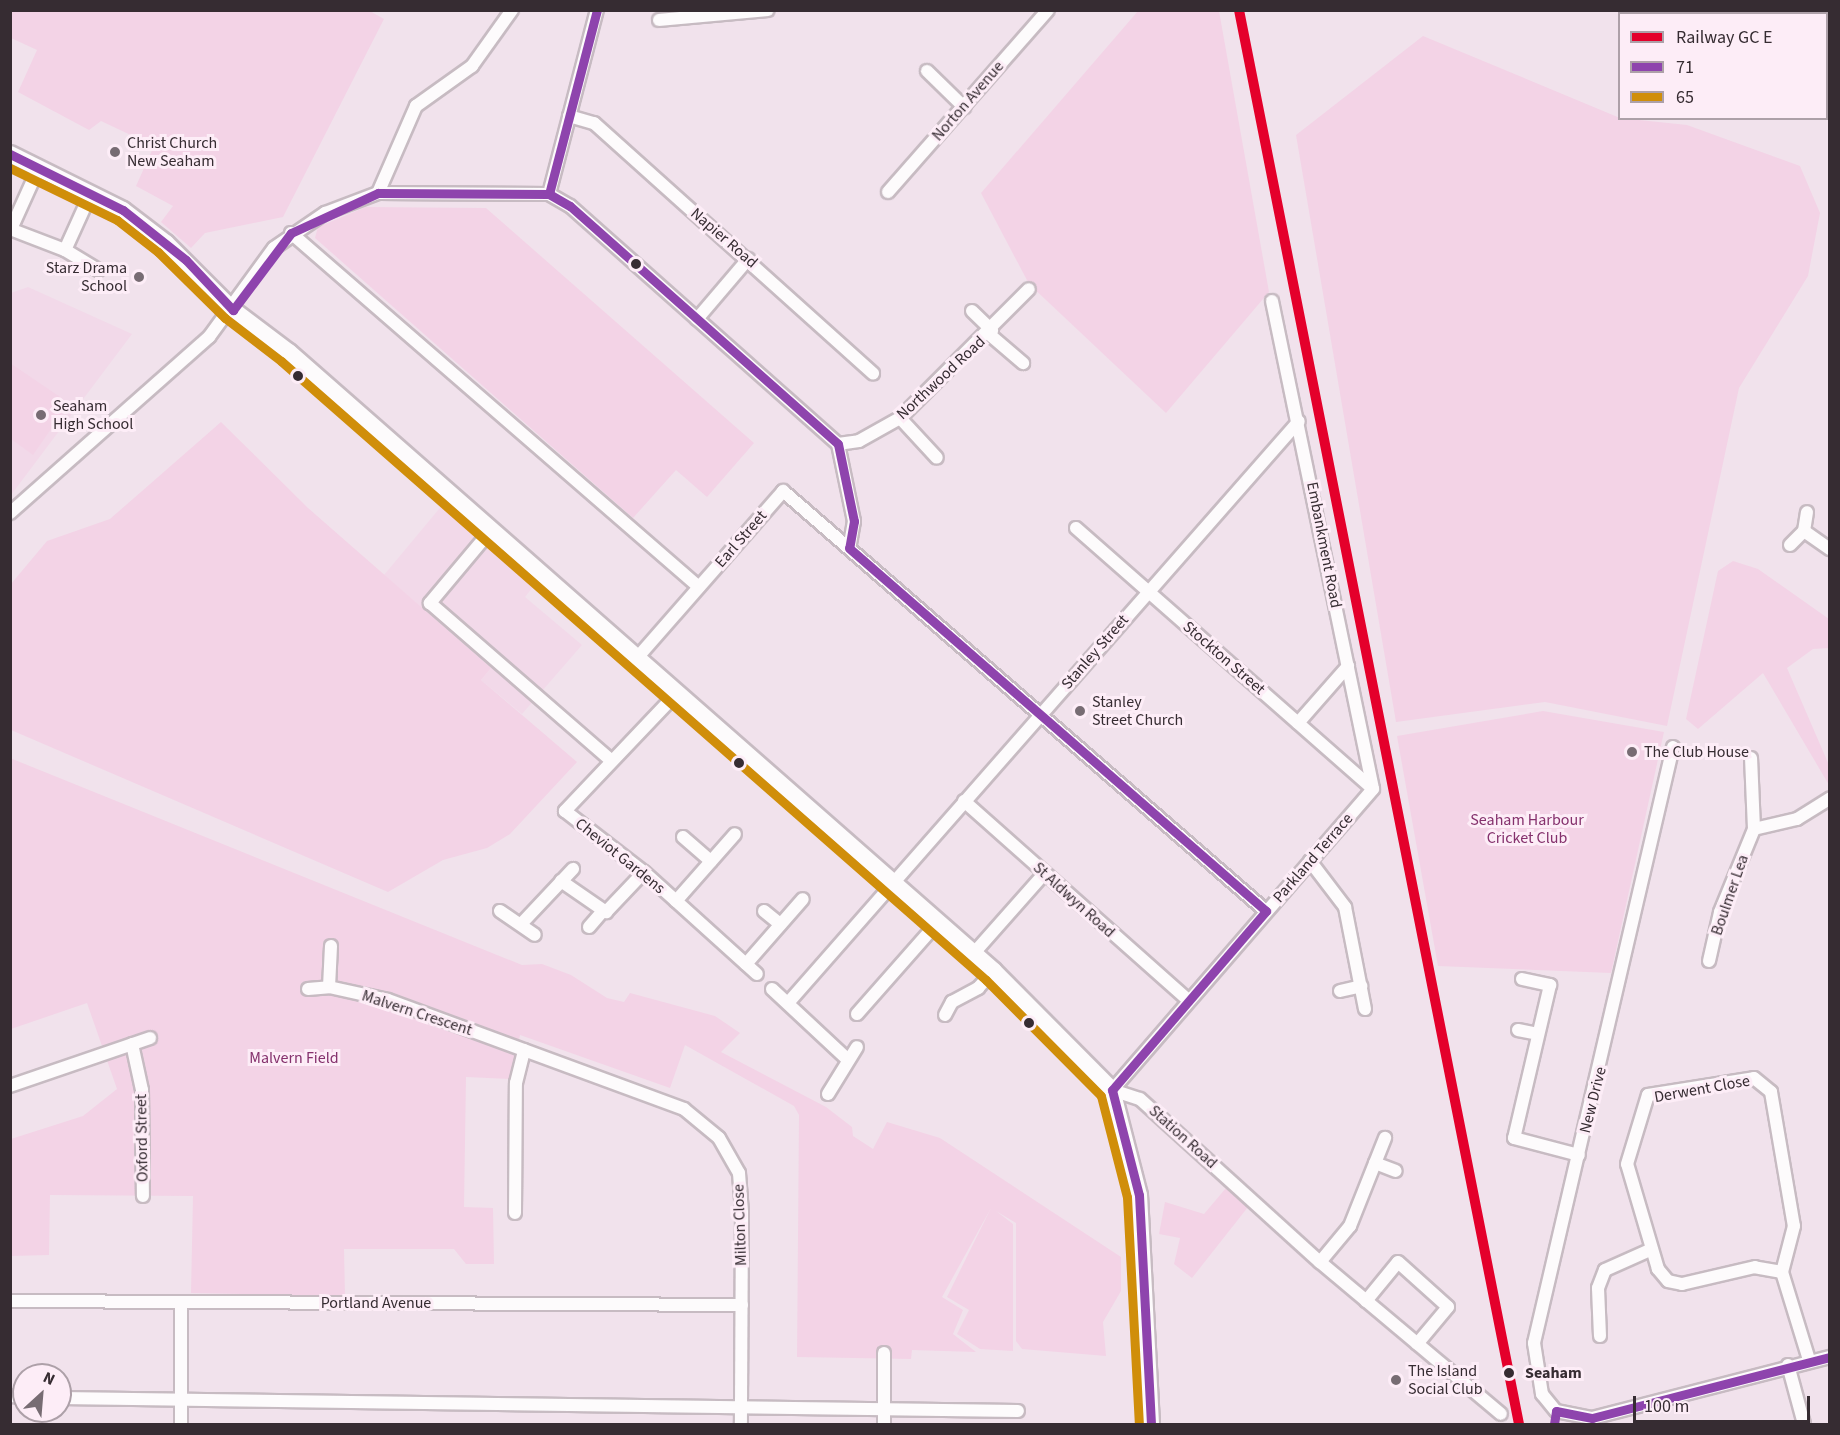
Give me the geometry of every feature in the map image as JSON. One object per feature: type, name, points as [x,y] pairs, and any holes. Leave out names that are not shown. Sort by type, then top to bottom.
[{"type":"main road","name":"Station Road","points":[[10,154],[39,167],[148,228],[233,309],[492,529],[974,953],[1112,1090]]},
{"type":"main road","points":[[1112,1090],[1140,1195],[1151,1425]]},
{"type":"street","points":[[378,193],[416,106],[472,66],[512,10]]},
{"type":"street","points":[[549,194],[597,10]]},
{"type":"street","points":[[659,20],[768,10]]},
{"type":"street","name":"Norton Avenue","points":[[888,192],[1048,10]]},
{"type":"street","points":[[927,71],[964,106]]},
{"type":"street","name":"Napier Road","points":[[569,116],[594,123],[873,373]]},
{"type":"street","points":[[39,167],[11,229],[65,250],[98,270]]},
{"type":"street","points":[[10,513],[210,337],[291,233],[378,193],[549,194],[570,206],[838,444],[854,521],[849,548],[1266,911]]},
{"type":"street","points":[[65,250],[85,206]]},
{"type":"street","points":[[291,233],[699,587]]},
{"type":"street","points":[[697,319],[748,259]]},
{"type":"street","name":"Northwood Road","points":[[838,444],[859,441],[900,418],[991,332],[1029,289]]},
{"type":"street","name":"Embankment Road","points":[[1272,301],[1299,421],[1373,789]]},
{"type":"street","points":[[972,311],[1023,363]]},
{"type":"street","points":[[900,418],[938,458]]},
{"type":"street","name":"Stanley Street","points":[[788,1003],[1299,421]]},
{"type":"street","name":"Earl Street","points":[[637,658],[783,491],[849,548]]},
{"type":"street","points":[[1790,544],[1804,531],[1807,512]]},
{"type":"street","name":"Stockton Street","points":[[1076,528],[1373,789]]},
{"type":"street","points":[[492,529],[430,603],[612,761],[677,693]]},
{"type":"street","points":[[1804,531],[1830,549]]},
{"type":"street","points":[[1298,723],[1348,666]]},
{"type":"street","name":"New Drive","points":[[1592,1421],[1570,1417],[1547,1403],[1534,1343],[1580,1155],[1673,747]]},
{"type":"street","name":"Boulmer Lea","points":[[1709,961],[1720,912],[1754,829],[1750,758]]},
{"type":"street","name":"Cheviot Gardens","points":[[612,761],[565,811],[644,872],[757,974]]},
{"type":"street","name":"Parkland Terrace","points":[[1112,1090],[1186,998],[1373,789]]},
{"type":"street","points":[[1754,829],[1797,819],[1830,798]]},
{"type":"street","name":"St Aldwyn Road","points":[[964,801],[1186,998]]},
{"type":"street","name":"Cheviot Gardens","points":[[676,901],[735,834]]},
{"type":"street","points":[[683,837],[711,861]]},
{"type":"street","points":[[1310,861],[1344,907],[1365,1009]]},
{"type":"street","points":[[523,922],[573,869]]},
{"type":"street","points":[[589,927],[601,912],[612,909],[644,872]]},
{"type":"street","points":[[974,953],[1044,874]]},
{"type":"street","points":[[561,881],[601,912]]},
{"type":"street","points":[[746,964],[803,898]]},
{"type":"street","points":[[500,911],[523,922],[535,935]]},
{"type":"street","points":[[764,911],[780,924]]},
{"type":"street","points":[[857,1014],[938,922]]},
{"type":"street","points":[[329,987],[331,946]]},
{"type":"street","points":[[945,1015],[952,1002],[978,988],[994,971]]},
{"type":"street","points":[[1522,979],[1550,985],[1514,1138],[1580,1155]]},
{"type":"street","points":[[1340,991],[1360,986]]},
{"type":"street","name":"Malvern Crescent","points":[[308,989],[329,987],[388,1000],[524,1050]]},
{"type":"street","points":[[772,989],[847,1059]]},
{"type":"street","points":[[1518,1030],[1538,1034]]},
{"type":"street","points":[[10,1086],[150,1038]]},
{"type":"street","name":"Oxford Street","points":[[132,1044],[142,1090],[143,1196]]},
{"type":"street","points":[[828,1094],[847,1059],[857,1047]]},
{"type":"street","points":[[515,1213],[516,1083],[524,1050]]},
{"type":"street","name":"Milton Close","points":[[524,1050],[684,1109],[719,1138],[739,1173],[742,1305],[741,1425]]},
{"type":"street","name":"Derwent Close","points":[[1754,1078],[1772,1092],[1794,1226],[1782,1272],[1755,1267],[1683,1284],[1663,1275],[1652,1249],[1627,1164],[1648,1095],[1754,1078]]},
{"type":"street","name":"Station Road","points":[[1112,1090],[1140,1098],[1320,1262],[1501,1414]]},
{"type":"street","points":[[1320,1262],[1350,1226],[1384,1138]]},
{"type":"street","points":[[1375,1163],[1396,1171]]},
{"type":"street","points":[[1600,1336],[1598,1288],[1605,1270],[1652,1249]]},
{"type":"street","points":[[1366,1301],[1398,1262],[1448,1307],[1417,1344]]},
{"type":"street","points":[[1782,1272],[1809,1360]]},
{"type":"street","name":"Portland Avenue","points":[[10,1301],[742,1305]]},
{"type":"street","points":[[181,1303],[181,1425]]},
{"type":"street","points":[[884,1353],[884,1425]]},
{"type":"street","points":[[1592,1421],[1788,1365],[1830,1356]]},
{"type":"street","points":[[1788,1365],[1804,1425]]},
{"type":"street","points":[[72,1398],[741,1409],[1018,1411]]},
{"type":"shaded area","name":"Seaham High School","points":[[28,287],[132,334],[11,495],[11,293]]},
{"type":"shaded area","points":[[444,503],[536,583],[525,597],[582,645],[522,714],[481,680],[491,668],[384,575]]},
{"type":"green space","name":"Christ Church New Seaham","points":[[368,10],[384,19],[283,217],[205,233],[191,248],[161,222],[173,206],[136,186],[154,146],[101,121],[89,130],[18,92],[37,50],[11,38],[11,11]]},
{"type":"green space","points":[[1138,11],[1219,11],[1269,292],[1166,413],[1029,284],[981,193]]},
{"type":"green space","points":[[1423,36],[1618,117],[1618,120],[1687,125],[1800,166],[1820,213],[1808,276],[1739,388],[1667,726],[1545,702],[1396,722],[1296,135]]},
{"type":"green space","points":[[366,207],[486,208],[754,443],[707,497],[676,470],[633,518],[315,238],[318,227]]},
{"type":"green space","points":[[10,363],[69,403],[33,455],[11,439]]},
{"type":"green space","points":[[221,422],[308,508],[491,668],[481,680],[577,762],[510,834],[487,848],[443,860],[388,892],[11,730],[11,584],[47,541],[110,519]]},
{"type":"green space","points":[[1733,561],[1758,569],[1829,619],[1829,648],[1813,649],[1787,668],[1829,765],[1829,785],[1763,673],[1698,729],[1686,719],[1718,571]]},
{"type":"green space","name":"Seaham Harbour Cricket Club","points":[[1543,711],[1664,732],[1611,973],[1438,966],[1397,736]]},
{"type":"green space","name":"Malvern Field","points":[[10,758],[522,965],[542,964],[571,975],[607,998],[624,1002],[630,993],[715,1016],[740,1033],[721,1052],[826,1107],[852,1127],[853,1136],[873,1149],[887,1122],[940,1138],[1121,1257],[1121,1291],[1103,1322],[1106,1356],[1022,1349],[1016,1341],[1016,1223],[996,1211],[1013,1224],[1013,1351],[980,1349],[957,1334],[969,1310],[947,1297],[991,1208],[942,1297],[963,1310],[953,1334],[976,1352],[912,1350],[911,1359],[797,1357],[799,1115],[794,1106],[685,1045],[670,1088],[520,1035],[511,1079],[466,1077],[464,1207],[493,1208],[494,1264],[466,1264],[454,1249],[344,1249],[345,1296],[191,1293],[193,1196],[50,1195],[49,1255],[11,1256],[11,1139],[83,1116],[117,1089],[87,1003],[11,1029]]},
{"type":"green space","points":[[1226,1188],[1248,1207],[1192,1278],[1174,1264],[1180,1238],[1159,1234],[1165,1202],[1204,1214]]},
{"type":"waterway","points":[[1696,12],[1700,10]]},
{"type":"waterway","points":[[1701,10],[1704,12]]},
{"type":"transit line","name":"71","points":[[549,194],[597,10]]},
{"type":"transit line","points":[[1239,10],[1519,1424]]},
{"type":"transit line","name":"71","points":[[10,154],[123,210],[186,260],[233,310],[291,233],[378,193],[549,194],[570,206],[838,444],[854,521],[849,548],[1266,911],[1112,1090],[1139,1195],[1151,1424]]},
{"type":"transit line","name":"65","points":[[10,168],[117,220],[158,252],[225,318],[281,361],[986,980],[1101,1096],[1127,1197],[1139,1424]]},
{"type":"transit line","name":"71","points":[[1554,1424],[1556,1411],[1592,1418],[1830,1357]]},
{"type":"place","name":"Christ Church New Seaham","points":[[115,152]]},
{"type":"place","name":"Starz Drama School","points":[[139,277]]},
{"type":"place","name":"Seaham High School","points":[[41,415]]},
{"type":"place","name":"Stanley Street Church","points":[[1080,711]]},
{"type":"place","name":"The Club House","points":[[1632,752]]},
{"type":"place","name":"Seaham","points":[[1509,1373]]},
{"type":"place","name":"The Island Social Club","points":[[1396,1380]]}]
